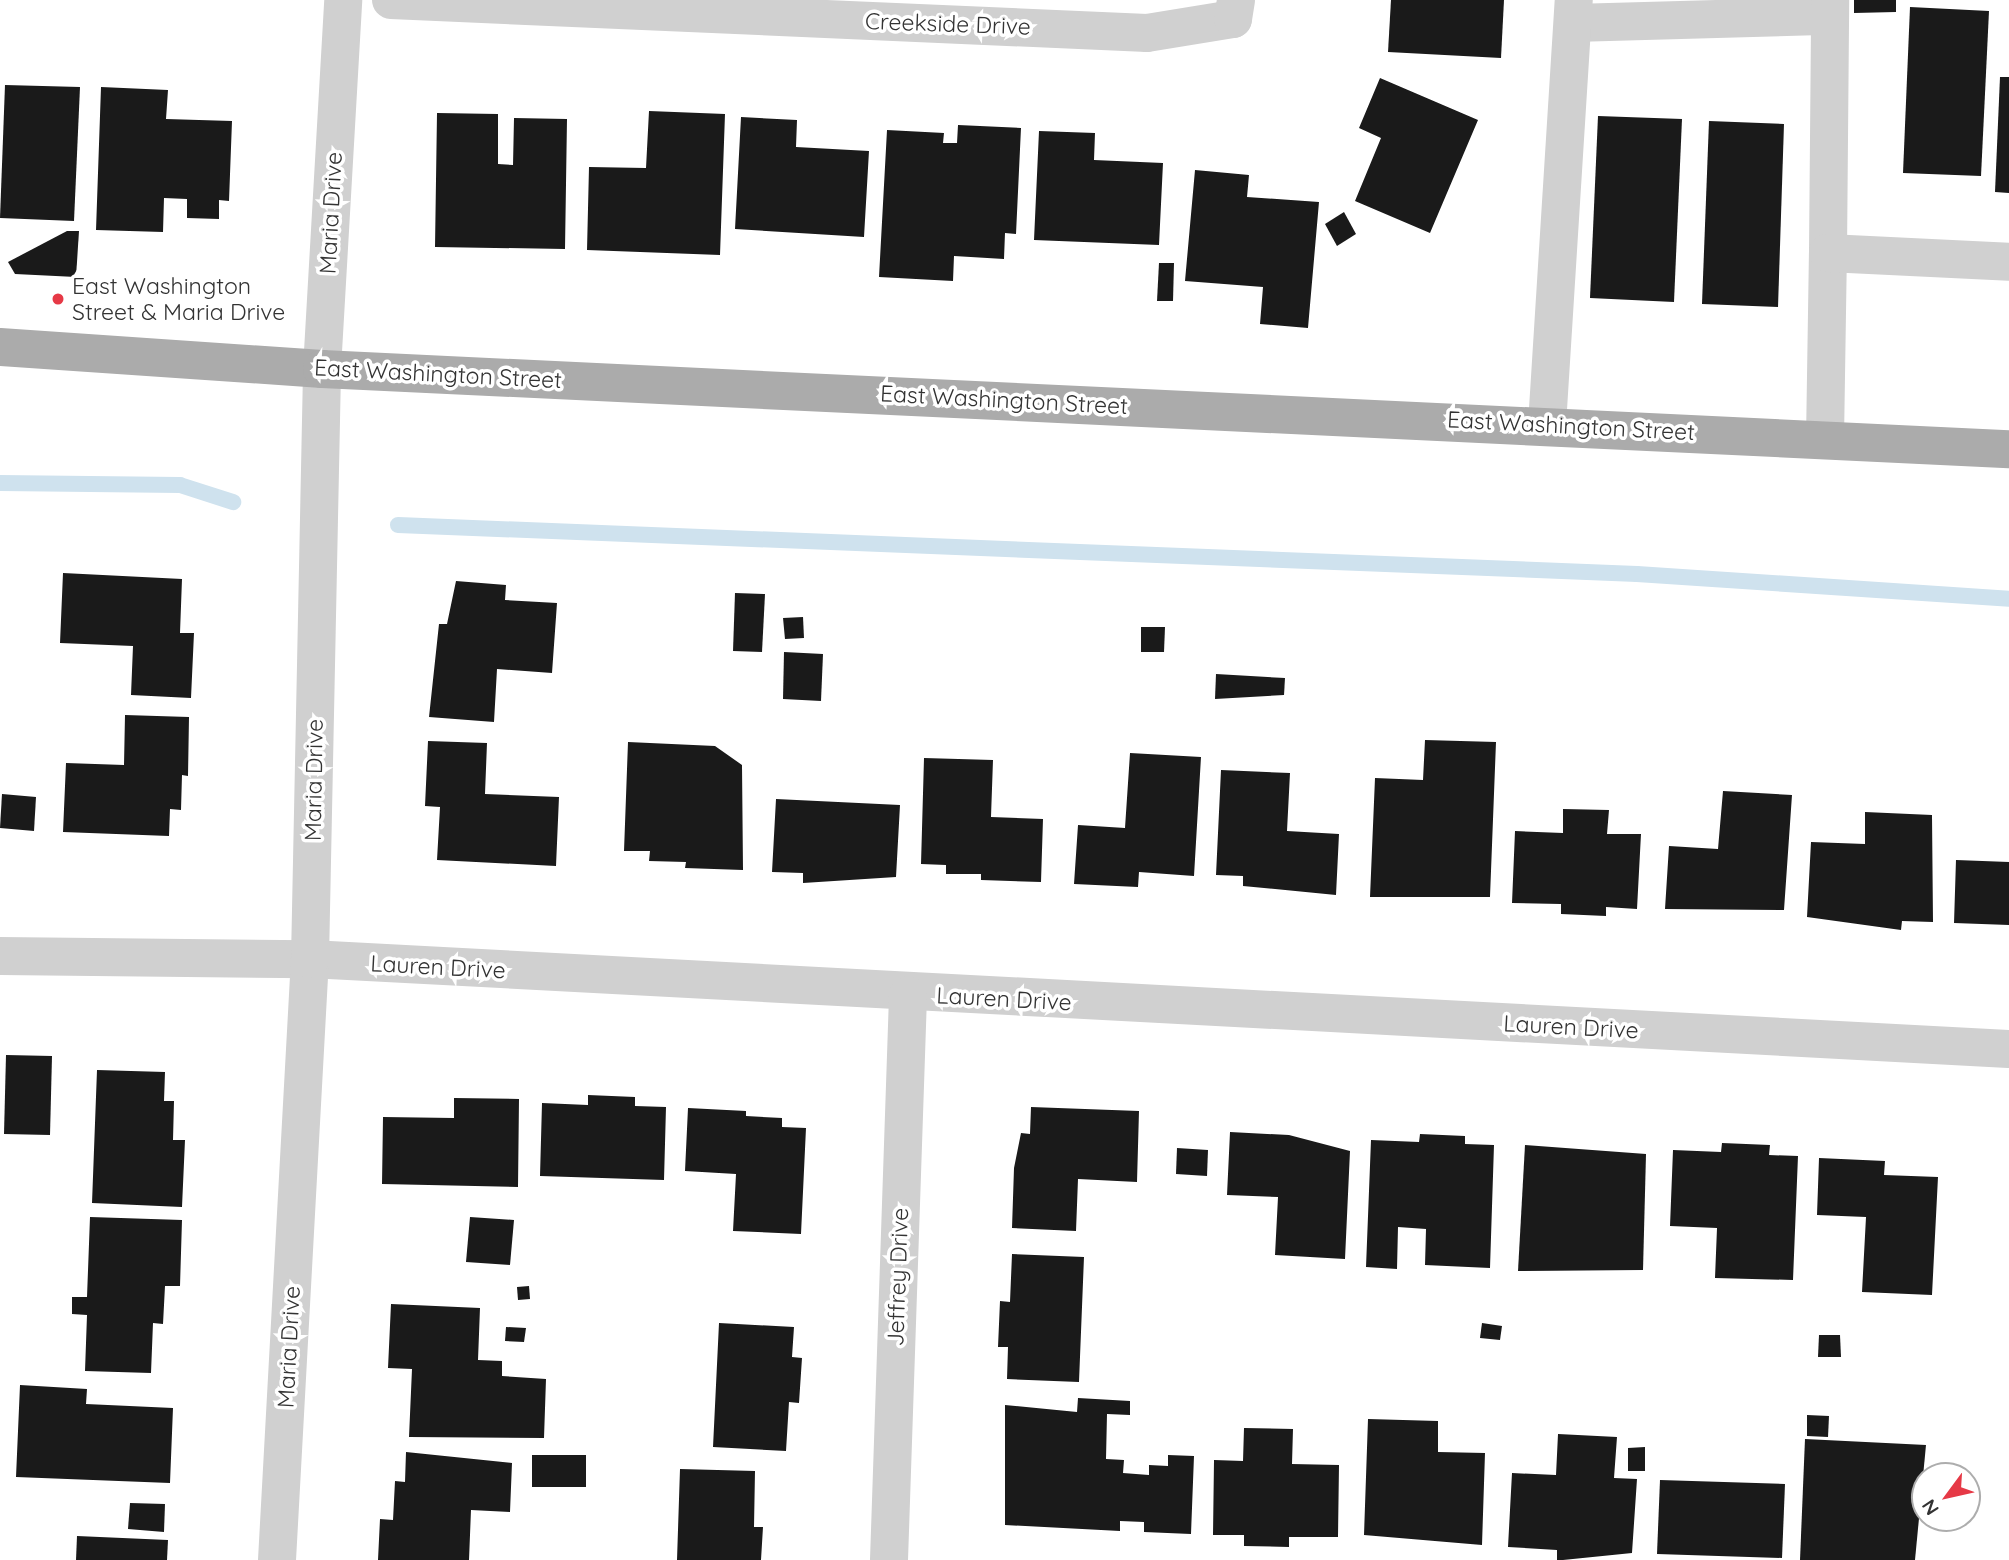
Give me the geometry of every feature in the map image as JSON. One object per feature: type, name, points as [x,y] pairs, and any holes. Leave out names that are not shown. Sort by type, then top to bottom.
[{"type":"main road","name":"East Washington Street","points":[[0,347],[321,369],[1548,425],[2009,449]]},
{"type":"street","name":"Maria Drive","points":[[277,1560],[310,959],[321,369],[343,0]]},
{"type":"street","name":"Creekside Drive","points":[[391,0],[1147,33],[1233,19],[1237,0]]},
{"type":"street","points":[[1548,425],[1573,11],[1830,8],[1825,440]]},
{"type":"street","points":[[1828,253],[2009,262]]},
{"type":"street","name":"Lauren Drive","points":[[0,956],[310,959],[908,995],[2009,1049]]},
{"type":"street","name":"Jeffrey Drive","points":[[889,1560],[908,995]]},
{"type":"building","points":[[1391,0],[1504,0],[1501,58],[1388,52]]},
{"type":"building","points":[[1854,0],[1896,0],[1896,12],[1854,13]]},
{"type":"building","points":[[1910,7],[1989,11],[1981,176],[1903,173]]},
{"type":"building","points":[[2000,77],[2009,77],[2009,193],[1995,192]]},
{"type":"building","points":[[1380,78],[1478,120],[1430,233],[1355,201],[1381,138],[1359,128]]},
{"type":"building","points":[[5,85],[80,87],[74,221],[0,218]]},
{"type":"building","points":[[101,87],[168,90],[166,119],[232,121],[229,201],[219,200],[219,219],[187,218],[187,199],[164,198],[163,232],[96,230]]},
{"type":"building","points":[[649,111],[725,114],[720,255],[587,250],[589,167],[646,168]]},
{"type":"building","points":[[437,113],[498,114],[498,164],[513,165],[514,118],[567,119],[565,249],[435,247]]},
{"type":"building","points":[[1598,116],[1682,119],[1674,302],[1590,298]]},
{"type":"building","points":[[741,117],[797,120],[796,147],[869,151],[864,237],[735,229]]},
{"type":"building","points":[[1709,121],[1784,124],[1778,307],[1702,304]]},
{"type":"building","points":[[958,125],[1021,128],[1016,234],[1005,233],[1004,259],[954,256],[953,281],[879,277],[887,130],[944,133],[943,143],[957,143]]},
{"type":"building","points":[[1039,131],[1095,133],[1094,160],[1163,163],[1159,245],[1034,240]]},
{"type":"building","points":[[1195,170],[1249,175],[1247,197],[1319,202],[1308,328],[1260,324],[1263,287],[1185,281]]},
{"type":"building","points":[[1344,212],[1356,234],[1337,246],[1325,224]]},
{"type":"building","points":[[67,231],[79,231],[76,277],[15,274],[8,262]]},
{"type":"building","points":[[1159,263],[1174,263],[1173,301],[1157,301]]},
{"type":"building","points":[[63,573],[182,579],[180,633],[194,633],[191,698],[131,695],[133,646],[60,643]]},
{"type":"building","points":[[456,581],[506,585],[505,600],[557,603],[552,673],[497,669],[494,722],[429,717],[439,624],[447,624]]},
{"type":"building","points":[[735,593],[765,594],[762,652],[733,651]]},
{"type":"building","points":[[803,617],[804,638],[785,639],[783,618]]},
{"type":"building","points":[[1141,627],[1165,627],[1164,652],[1141,652]]},
{"type":"building","points":[[784,652],[823,654],[821,701],[783,699]]},
{"type":"building","points":[[1216,674],[1285,678],[1284,695],[1215,699]]},
{"type":"building","points":[[125,715],[189,717],[188,776],[182,775],[181,810],[170,809],[169,836],[63,832],[66,763],[124,765]]},
{"type":"building","points":[[1425,740],[1496,742],[1490,897],[1370,897],[1375,778],[1423,780]]},
{"type":"building","points":[[428,741],[487,743],[485,794],[559,797],[556,866],[437,860],[440,807],[425,806]]},
{"type":"building","points":[[628,742],[715,746],[742,765],[743,870],[685,868],[686,862],[649,861],[650,851],[624,851]]},
{"type":"building","points":[[1130,753],[1201,757],[1194,876],[1139,872],[1138,887],[1074,884],[1078,825],[1125,828]]},
{"type":"building","points":[[924,758],[993,760],[991,817],[1043,819],[1041,882],[981,880],[981,874],[946,874],[946,865],[921,864]]},
{"type":"building","points":[[1221,770],[1290,773],[1287,831],[1339,834],[1336,895],[1243,886],[1243,876],[1216,875]]},
{"type":"building","points":[[1723,791],[1792,795],[1784,910],[1665,909],[1669,846],[1718,849]]},
{"type":"building","points":[[2,794],[36,797],[34,831],[0,828]]},
{"type":"building","points":[[776,799],[900,805],[896,877],[803,883],[803,873],[772,872]]},
{"type":"building","points":[[1563,809],[1609,810],[1607,834],[1641,834],[1637,909],[1606,907],[1606,916],[1561,914],[1561,904],[1512,903],[1515,831],[1563,833]]},
{"type":"building","points":[[1865,812],[1932,815],[1933,922],[1902,921],[1901,930],[1807,917],[1811,842],[1865,844]]},
{"type":"building","points":[[1956,860],[2009,862],[2009,925],[1954,923]]},
{"type":"building","points":[[6,1055],[52,1056],[50,1135],[4,1134]]},
{"type":"building","points":[[97,1070],[165,1072],[164,1101],[174,1101],[173,1140],[185,1140],[182,1207],[92,1203]]},
{"type":"building","points":[[588,1095],[635,1097],[635,1106],[666,1107],[664,1180],[540,1176],[542,1103],[588,1105]]},
{"type":"building","points":[[454,1098],[519,1099],[518,1187],[382,1184],[383,1117],[454,1118]]},
{"type":"building","points":[[1031,1107],[1139,1111],[1137,1182],[1078,1179],[1076,1231],[1012,1228],[1014,1168],[1021,1133],[1030,1134]]},
{"type":"building","points":[[688,1108],[746,1111],[746,1116],[782,1118],[782,1127],[806,1128],[801,1234],[733,1231],[736,1174],[685,1171]]},
{"type":"building","points":[[1230,1132],[1289,1135],[1350,1151],[1345,1259],[1275,1255],[1278,1197],[1227,1195]]},
{"type":"building","points":[[1420,1134],[1465,1136],[1465,1144],[1494,1145],[1490,1268],[1425,1265],[1426,1229],[1398,1227],[1397,1269],[1366,1267],[1371,1140],[1419,1142]]},
{"type":"building","points":[[1722,1143],[1770,1145],[1769,1155],[1798,1156],[1793,1280],[1715,1278],[1717,1228],[1670,1226],[1673,1150],[1721,1152]]},
{"type":"building","points":[[1525,1145],[1646,1154],[1643,1270],[1518,1271]]},
{"type":"building","points":[[1177,1148],[1208,1150],[1207,1176],[1176,1174]]},
{"type":"building","points":[[1819,1158],[1885,1161],[1884,1175],[1938,1177],[1932,1295],[1862,1292],[1866,1217],[1817,1215]]},
{"type":"building","points":[[90,1217],[182,1220],[180,1286],[165,1286],[163,1324],[153,1323],[151,1373],[85,1371],[87,1315],[72,1314],[72,1297],[87,1297]]},
{"type":"building","points":[[470,1217],[514,1220],[510,1265],[466,1262]]},
{"type":"building","points":[[1012,1254],[1084,1257],[1079,1382],[1007,1379],[1008,1347],[998,1347],[1000,1301],[1010,1302]]},
{"type":"building","points":[[529,1286],[530,1299],[518,1300],[517,1287]]},
{"type":"building","points":[[391,1304],[480,1308],[478,1360],[502,1361],[502,1376],[546,1379],[544,1438],[409,1437],[412,1369],[388,1368]]},
{"type":"building","points":[[719,1323],[794,1327],[792,1357],[802,1358],[799,1403],[789,1402],[786,1451],[713,1447]]},
{"type":"building","points":[[1482,1323],[1502,1326],[1500,1340],[1480,1338]]},
{"type":"building","points":[[506,1327],[526,1328],[524,1342],[505,1341]]},
{"type":"building","points":[[1819,1335],[1840,1335],[1841,1357],[1818,1357]]},
{"type":"building","points":[[20,1385],[87,1389],[86,1404],[173,1408],[170,1483],[16,1477]]},
{"type":"building","points":[[1078,1398],[1130,1401],[1130,1415],[1107,1414],[1106,1459],[1124,1460],[1123,1473],[1149,1475],[1149,1465],[1168,1466],[1168,1455],[1194,1456],[1191,1534],[1144,1532],[1144,1522],[1120,1521],[1120,1531],[1005,1525],[1005,1405],[1077,1412]]},
{"type":"building","points":[[1807,1415],[1829,1416],[1828,1437],[1807,1436]]},
{"type":"building","points":[[1368,1419],[1438,1421],[1438,1452],[1485,1453],[1482,1545],[1364,1535]]},
{"type":"building","points":[[1244,1428],[1293,1429],[1292,1464],[1339,1465],[1338,1537],[1289,1537],[1289,1547],[1244,1546],[1244,1535],[1213,1535],[1214,1460],[1243,1461]]},
{"type":"building","points":[[1558,1434],[1617,1437],[1614,1478],[1637,1479],[1632,1553],[1557,1560],[1557,1550],[1508,1547],[1512,1473],[1556,1475]]},
{"type":"building","points":[[1805,1439],[1926,1445],[1924,1462],[1911,1462],[1911,1532],[1918,1532],[1915,1560],[1800,1560]]},
{"type":"building","points":[[1645,1447],[1645,1471],[1628,1471],[1628,1448]]},
{"type":"building","points":[[406,1452],[512,1463],[510,1512],[471,1510],[469,1560],[378,1560],[380,1519],[393,1520],[395,1481],[405,1482]]},
{"type":"building","points":[[532,1455],[586,1455],[586,1487],[532,1487]]},
{"type":"building","points":[[680,1469],[755,1471],[754,1527],[763,1527],[761,1560],[677,1560]]},
{"type":"building","points":[[1660,1480],[1785,1484],[1782,1558],[1657,1554]]},
{"type":"building","points":[[130,1503],[165,1504],[164,1532],[128,1529]]},
{"type":"building","points":[[77,1536],[168,1540],[167,1560],[76,1560]]},
{"type":"waterway","points":[[0,483],[180,485],[233,502]]},
{"type":"waterway","points":[[398,525],[1637,574],[2009,599]]},
{"type":"place","name":"East Washington Street & Maria Drive","points":[[58,299]]}]
